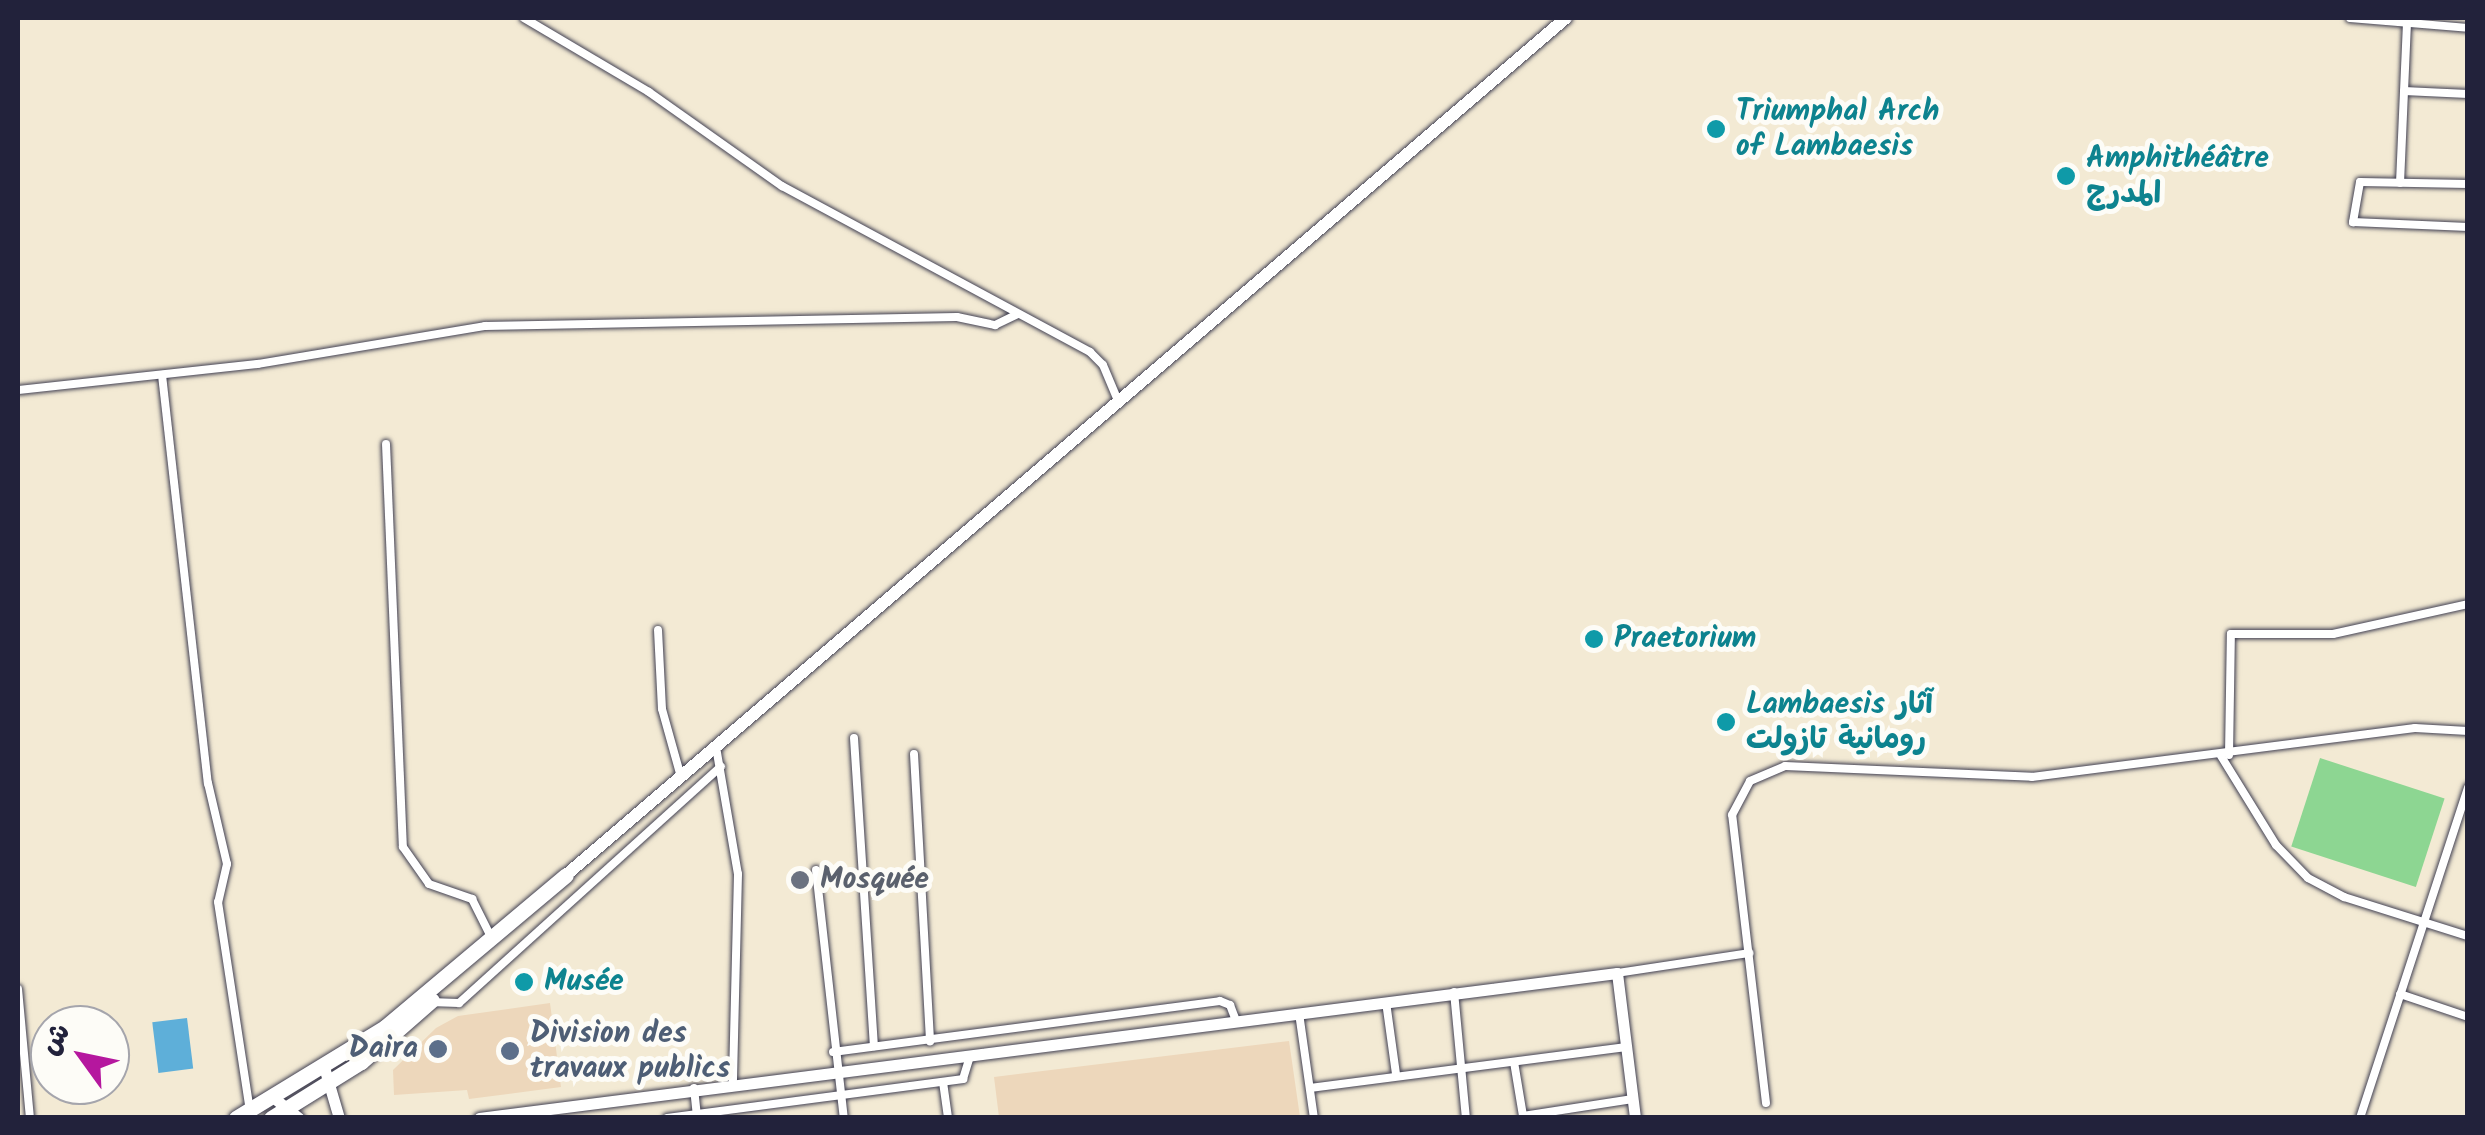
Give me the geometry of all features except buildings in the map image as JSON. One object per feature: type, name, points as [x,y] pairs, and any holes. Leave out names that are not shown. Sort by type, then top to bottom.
[{"type":"highway","points":[[243,1114],[326,1075],[429,1002],[566,874]]},
{"type":"highway","points":[[271,1118],[293,1113],[326,1075],[566,874]]},
{"type":"main road","points":[[566,874],[1566,18]]},
{"type":"street","points":[[524,18],[649,92],[782,186],[1098,358],[1119,403]]},
{"type":"street","points":[[2350,18],[2468,28]]},
{"type":"street","points":[[2400,182],[2407,24]]},
{"type":"street","points":[[2404,91],[2468,94]]},
{"type":"street","points":[[2468,184],[2400,182],[2356,186],[2353,224],[2468,227]]},
{"type":"street","points":[[18,390],[162,375],[502,324],[956,317],[996,325],[1018,314]]},
{"type":"street","points":[[162,375],[208,783],[228,864],[218,902],[243,1114]]},
{"type":"street","points":[[386,444],[403,846],[428,884],[447,896],[472,899],[491,937]]},
{"type":"street","points":[[2468,604],[2334,634],[2230,634],[2225,755],[2276,845],[2308,878],[2344,897],[2468,936]]},
{"type":"street","points":[[658,630],[657,680],[680,777]]},
{"type":"street","points":[[1766,1103],[1732,815],[1750,781],[1786,766],[2032,776],[2225,755],[2415,728],[2468,732]]},
{"type":"street","points":[[854,738],[874,1046]]},
{"type":"street","points":[[716,747],[738,874],[733,1083]]},
{"type":"street","points":[[914,754],[930,1042]]},
{"type":"street","points":[[429,1002],[459,1003],[721,766]]},
{"type":"street","points":[[2360,1118],[2468,787]]},
{"type":"street","points":[[2454,828],[2468,833]]},
{"type":"street","points":[[816,870],[833,1052],[844,1118]]},
{"type":"street","points":[[479,1118],[1748,953]]},
{"type":"street","points":[[1617,972],[1635,1118]]},
{"type":"street","points":[[18,990],[30,1118]]},
{"type":"street","points":[[1454,992],[1466,1118]]},
{"type":"street","points":[[2400,994],[2468,1018]]},
{"type":"street","points":[[833,1052],[1220,1001],[1230,1005],[1236,1021]]},
{"type":"street","points":[[1386,1002],[1396,1074]]},
{"type":"street","points":[[1299,1013],[1314,1118]]},
{"type":"street","points":[[1310,1088],[1626,1047]]},
{"type":"street","points":[[666,1118],[840,1092],[962,1079],[970,1056]]},
{"type":"street","points":[[1514,1062],[1523,1116],[1633,1100]]},
{"type":"street","points":[[326,1075],[339,1118]]},
{"type":"street","points":[[943,1082],[948,1118]]},
{"type":"street","points":[[694,1088],[696,1115]]},
{"type":"street","points":[[274,1098],[293,1113]]},
{"type":"shaded area","name":"Division des travaux publics","points":[[550,1003],[561,1087],[469,1099],[467,1090],[394,1095],[393,1070],[436,1028],[458,1016]]},
{"type":"shaded area","points":[[1289,1041],[1300,1117],[999,1117],[994,1077]]},
{"type":"green space","points":[[2320,758],[2445,798],[2416,887],[2291,846]]},
{"type":"water","points":[[187,1018],[193,1069],[158,1073],[152,1022]]},
{"type":"place","name":"Triumphal Arch of Lambaesis","points":[[1716,129]]},
{"type":"place","name":"Amphithéâtre المدرج","points":[[2066,176]]},
{"type":"place","name":"Praetorium","points":[[1594,639]]},
{"type":"place","name":"Lambaesis آثار رومانية تازولت","points":[[1726,722]]},
{"type":"place","name":"Mosquée","points":[[800,880]]},
{"type":"place","name":"Musée","points":[[524,982]]},
{"type":"place","name":"Daira","points":[[438,1049]]},
{"type":"place","name":"Division des travaux publics","points":[[510,1051]]}]
